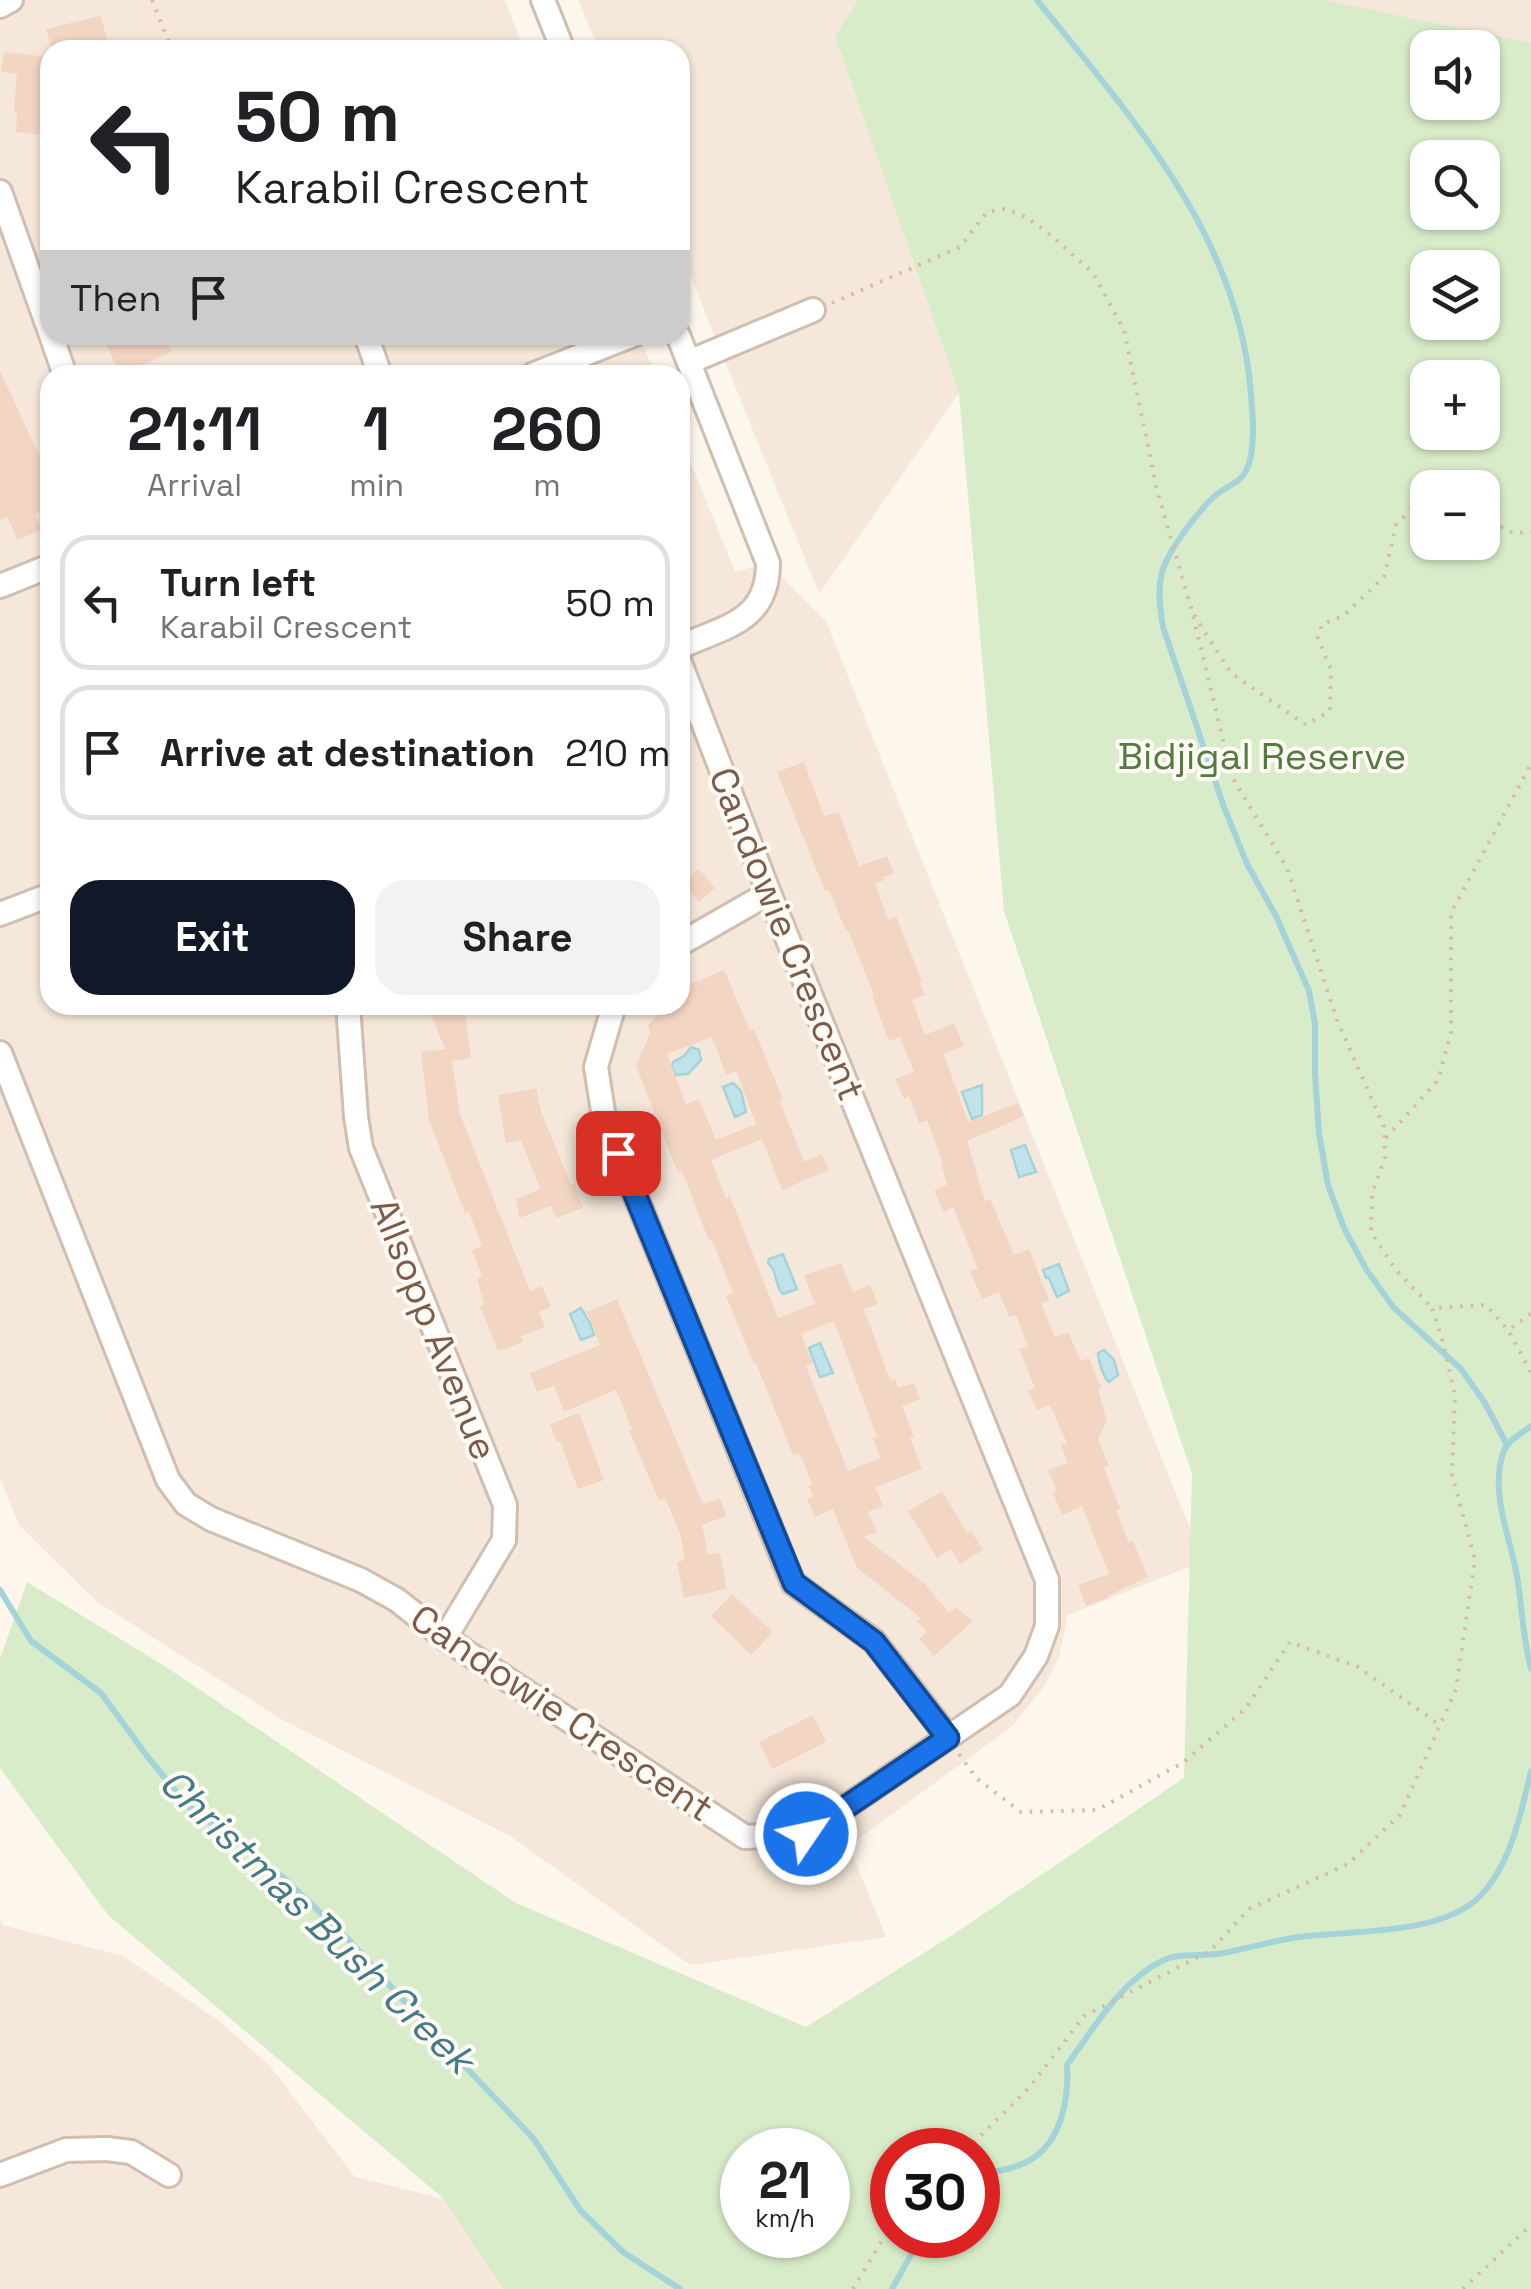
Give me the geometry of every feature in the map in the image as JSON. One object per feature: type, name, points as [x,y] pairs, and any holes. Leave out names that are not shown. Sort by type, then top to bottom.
[{"type":"street","points":[[0,6],[12,0]]},
{"type":"street","points":[[543,0],[559,40]]},
{"type":"street","points":[[0,192],[40,306]]},
{"type":"street","points":[[689,362],[814,310]]},
{"type":"street","points":[[558,365],[608,345]]},
{"type":"street","points":[[682,345],[768,563],[763,597],[746,617],[690,642]]},
{"type":"street","points":[[0,586],[40,570]]},
{"type":"street","name":"Candowie Crescent","points":[[0,1053],[168,1480],[186,1504],[361,1580],[397,1600],[444,1638],[746,1837],[806,1834],[1010,1695],[1036,1656],[1047,1626],[1047,1580],[690,689]]},
{"type":"street","points":[[690,938],[769,893]]},
{"type":"street","points":[[0,914],[40,899]]},
{"type":"street","name":"Allsopp Avenue","points":[[349,1015],[361,1148],[505,1505],[504,1540],[444,1638]]},
{"type":"street","points":[[611,1015],[596,1067],[604,1118],[794,1583],[874,1642],[948,1738]]},
{"type":"street","points":[[0,2175],[66,2150],[107,2149],[132,2152],[169,2175]]},
{"type":"path","points":[[152,0],[168,40]]},
{"type":"path","points":[[814,310],[960,247],[988,212],[1005,209],[1026,216],[1093,273],[1124,330],[1158,490],[1232,777],[1288,868],[1337,1020],[1384,1127],[1385,1156],[1372,1194],[1371,1232],[1396,1270],[1432,1308],[1443,1342],[1455,1396],[1452,1475],[1475,1559],[1456,1689],[1400,1815],[1348,1864],[1249,1909],[1210,1951],[1084,2016],[1029,2088],[988,2128]]},
{"type":"path","points":[[1192,611],[1232,674],[1306,725],[1330,711],[1331,670],[1318,638],[1322,624],[1343,616],[1384,577],[1396,525],[1410,510]]},
{"type":"path","points":[[1500,526],[1513,533],[1531,532]]},
{"type":"path","points":[[1385,1140],[1438,1080],[1450,1032],[1451,913],[1531,764]]},
{"type":"path","points":[[1432,1308],[1486,1305],[1508,1330],[1531,1372]]},
{"type":"path","points":[[1508,1330],[1531,1314]]},
{"type":"path","points":[[948,1738],[976,1778],[1021,1812],[1097,1810],[1184,1762],[1233,1720],[1245,1709],[1290,1642],[1358,1666],[1440,1726]]},
{"type":"path","points":[[1463,2289],[1531,2226]]},
{"type":"path","points":[[853,2289],[872,2258]]},
{"type":"shaded area","points":[[0,0],[505,0],[520,40],[40,40],[40,345],[643,345],[651,365],[40,365],[40,1015],[690,1015],[690,461],[735,572],[768,563],[826,621],[1203,1561],[1068,1615],[1059,1657],[1043,1688],[1011,1727],[849,1846],[886,1937],[690,1965],[510,1836],[281,1719],[97,1602],[19,1525],[0,1478]]},
{"type":"shaded area","points":[[578,0],[858,0],[835,36],[959,393],[819,594],[690,275],[690,40],[595,40]]},
{"type":"shaded area","points":[[1312,0],[1531,0],[1531,43],[1500,37],[1500,30],[1465,30]]},
{"type":"shaded area","points":[[0,1919],[3,1925],[123,1956],[218,2020],[269,2065],[355,2177],[444,2199],[503,2289],[0,2289]]},
{"type":"green space","name":"Bidjigal Reserve","points":[[858,0],[1323,0],[1468,30],[1410,30],[1410,120],[1500,120],[1500,37],[1531,43],[1531,2289],[503,2289],[444,2199],[108,1915],[0,1768],[0,1659],[27,1582],[166,1667],[516,1903],[806,2027],[954,1934],[1184,1778],[1192,1474],[1004,911],[959,393],[835,36]]},
{"type":"water","points":[[691,1047],[699,1050],[701,1060],[688,1074],[676,1075],[671,1068],[673,1062]]},
{"type":"water","points":[[733,1083],[741,1091],[746,1112],[735,1117],[723,1087]]},
{"type":"water","points":[[982,1085],[982,1115],[972,1119],[962,1092]]},
{"type":"water","points":[[1025,1145],[1036,1172],[1019,1177],[1011,1150]]},
{"type":"water","points":[[783,1254],[797,1289],[783,1294],[768,1263]]},
{"type":"water","points":[[1059,1264],[1069,1291],[1057,1297],[1043,1270]]},
{"type":"water","points":[[581,1308],[594,1335],[581,1340],[570,1314]]},
{"type":"water","points":[[820,1343],[833,1373],[820,1377],[809,1348]]},
{"type":"water","points":[[1104,1350],[1114,1360],[1118,1375],[1109,1382],[1098,1356]]},
{"type":"building","points":[[100,16],[108,40],[49,40],[46,29]]},
{"type":"building","points":[[4,52],[40,56],[39,135],[16,132],[17,74],[1,72]]},
{"type":"building","points":[[107,345],[168,345],[171,352],[142,365],[115,365]]},
{"type":"building","points":[[0,371],[40,457],[40,512],[35,514],[40,531],[17,540],[8,517],[0,520]]},
{"type":"building","points":[[804,762],[824,816],[839,812],[859,866],[887,856],[894,874],[875,884],[888,920],[896,916],[922,981],[925,995],[912,1000],[925,1035],[954,1023],[964,1046],[944,1054],[968,1122],[1018,1103],[1024,1116],[967,1141],[985,1201],[990,1199],[1014,1255],[1029,1249],[1049,1300],[1041,1303],[1055,1337],[1068,1332],[1081,1361],[1089,1358],[1101,1388],[1098,1390],[1107,1421],[1098,1439],[1109,1466],[1104,1468],[1129,1543],[1133,1541],[1148,1577],[1086,1606],[1078,1585],[1109,1574],[1082,1506],[1062,1515],[1053,1493],[1057,1492],[1048,1470],[1068,1463],[1061,1445],[1067,1443],[1050,1405],[1037,1410],[1028,1390],[1035,1388],[1019,1349],[1028,1347],[1016,1315],[1009,1317],[999,1292],[982,1299],[970,1271],[978,1269],[953,1207],[944,1212],[934,1191],[947,1185],[943,1163],[927,1120],[919,1123],[909,1096],[904,1099],[895,1079],[914,1072],[900,1037],[889,1041],[848,930],[829,890],[825,891],[777,772]]},
{"type":"building","points":[[699,869],[715,888],[699,902],[690,892],[690,876]]},
{"type":"building","points":[[724,970],[750,1031],[754,1029],[804,1162],[822,1154],[829,1170],[782,1190],[762,1139],[711,1160],[726,1198],[730,1196],[778,1318],[815,1304],[804,1275],[841,1263],[853,1292],[870,1285],[878,1304],[864,1309],[890,1380],[895,1379],[898,1388],[914,1383],[920,1399],[902,1406],[922,1469],[875,1487],[883,1506],[868,1512],[877,1532],[864,1537],[925,1584],[949,1613],[955,1607],[973,1621],[934,1656],[919,1639],[927,1632],[917,1621],[921,1618],[857,1568],[833,1509],[815,1517],[807,1499],[814,1497],[808,1486],[812,1485],[800,1453],[793,1455],[754,1364],[726,1296],[733,1293],[682,1171],[678,1173],[636,1066],[650,1033],[648,1025],[658,1015],[690,1015],[690,984]],"holes":[[[712,1037],[726,1075],[736,1071],[756,1124],[716,1140],[699,1099],[686,1104],[667,1054]],[[834,1321],[877,1437],[873,1438],[880,1458],[848,1471],[806,1366],[813,1363],[801,1334]]]},
{"type":"building","points":[[431,1015],[465,1015],[471,1058],[452,1061],[460,1114],[530,1291],[542,1286],[551,1307],[539,1312],[545,1327],[521,1336],[523,1342],[498,1351],[480,1306],[484,1304],[477,1279],[482,1276],[472,1250],[482,1246],[429,1120],[421,1052],[445,1049]]},
{"type":"building","points":[[536,1088],[541,1111],[583,1208],[556,1218],[551,1206],[519,1218],[516,1199],[540,1189],[521,1140],[506,1143],[498,1095]]},
{"type":"building","points":[[617,1299],[703,1504],[720,1498],[726,1516],[702,1525],[708,1555],[720,1553],[727,1589],[684,1598],[677,1562],[685,1560],[680,1534],[665,1498],[659,1501],[616,1390],[564,1412],[554,1386],[537,1392],[530,1373],[600,1345],[587,1312]]},
{"type":"building","points":[[579,1413],[604,1480],[578,1489],[550,1424]]},
{"type":"building","points":[[942,1491],[967,1533],[971,1531],[983,1550],[960,1564],[951,1549],[937,1558],[908,1511]]},
{"type":"building","points":[[732,1594],[773,1632],[751,1655],[711,1616]]},
{"type":"building","points":[[813,1715],[826,1742],[772,1769],[759,1742]]},
{"type":"waterway","points":[[1037,0],[1109,89],[1176,182],[1226,283],[1243,338],[1251,395],[1251,454],[1243,475],[1205,506],[1170,553],[1160,585],[1163,627],[1224,807],[1247,864],[1276,916],[1309,991],[1315,1024],[1319,1133],[1328,1185],[1344,1228],[1366,1269],[1394,1308],[1461,1369],[1507,1445]]},
{"type":"waterway","points":[[1531,1426],[1505,1449],[1499,1484],[1531,1669]]},
{"type":"waterway","name":"Christmas Bush Creek","points":[[0,1590],[31,1641],[101,1693],[188,1806],[286,1880],[349,1940],[534,2139],[580,2210],[623,2252],[680,2289]]},
{"type":"waterway","points":[[1000,2170],[1032,2159],[1050,2141],[1062,2117],[1067,2065],[1134,1980],[1164,1960],[1178,1956],[1224,1953],[1298,1937],[1419,1925],[1463,1909],[1480,1896],[1500,1869],[1531,1771]]},
{"type":"waterway","points":[[892,2289],[909,2258]]},
{"type":"route","points":[[618,1153],[794,1583],[874,1642],[948,1738],[806,1834]]}]
